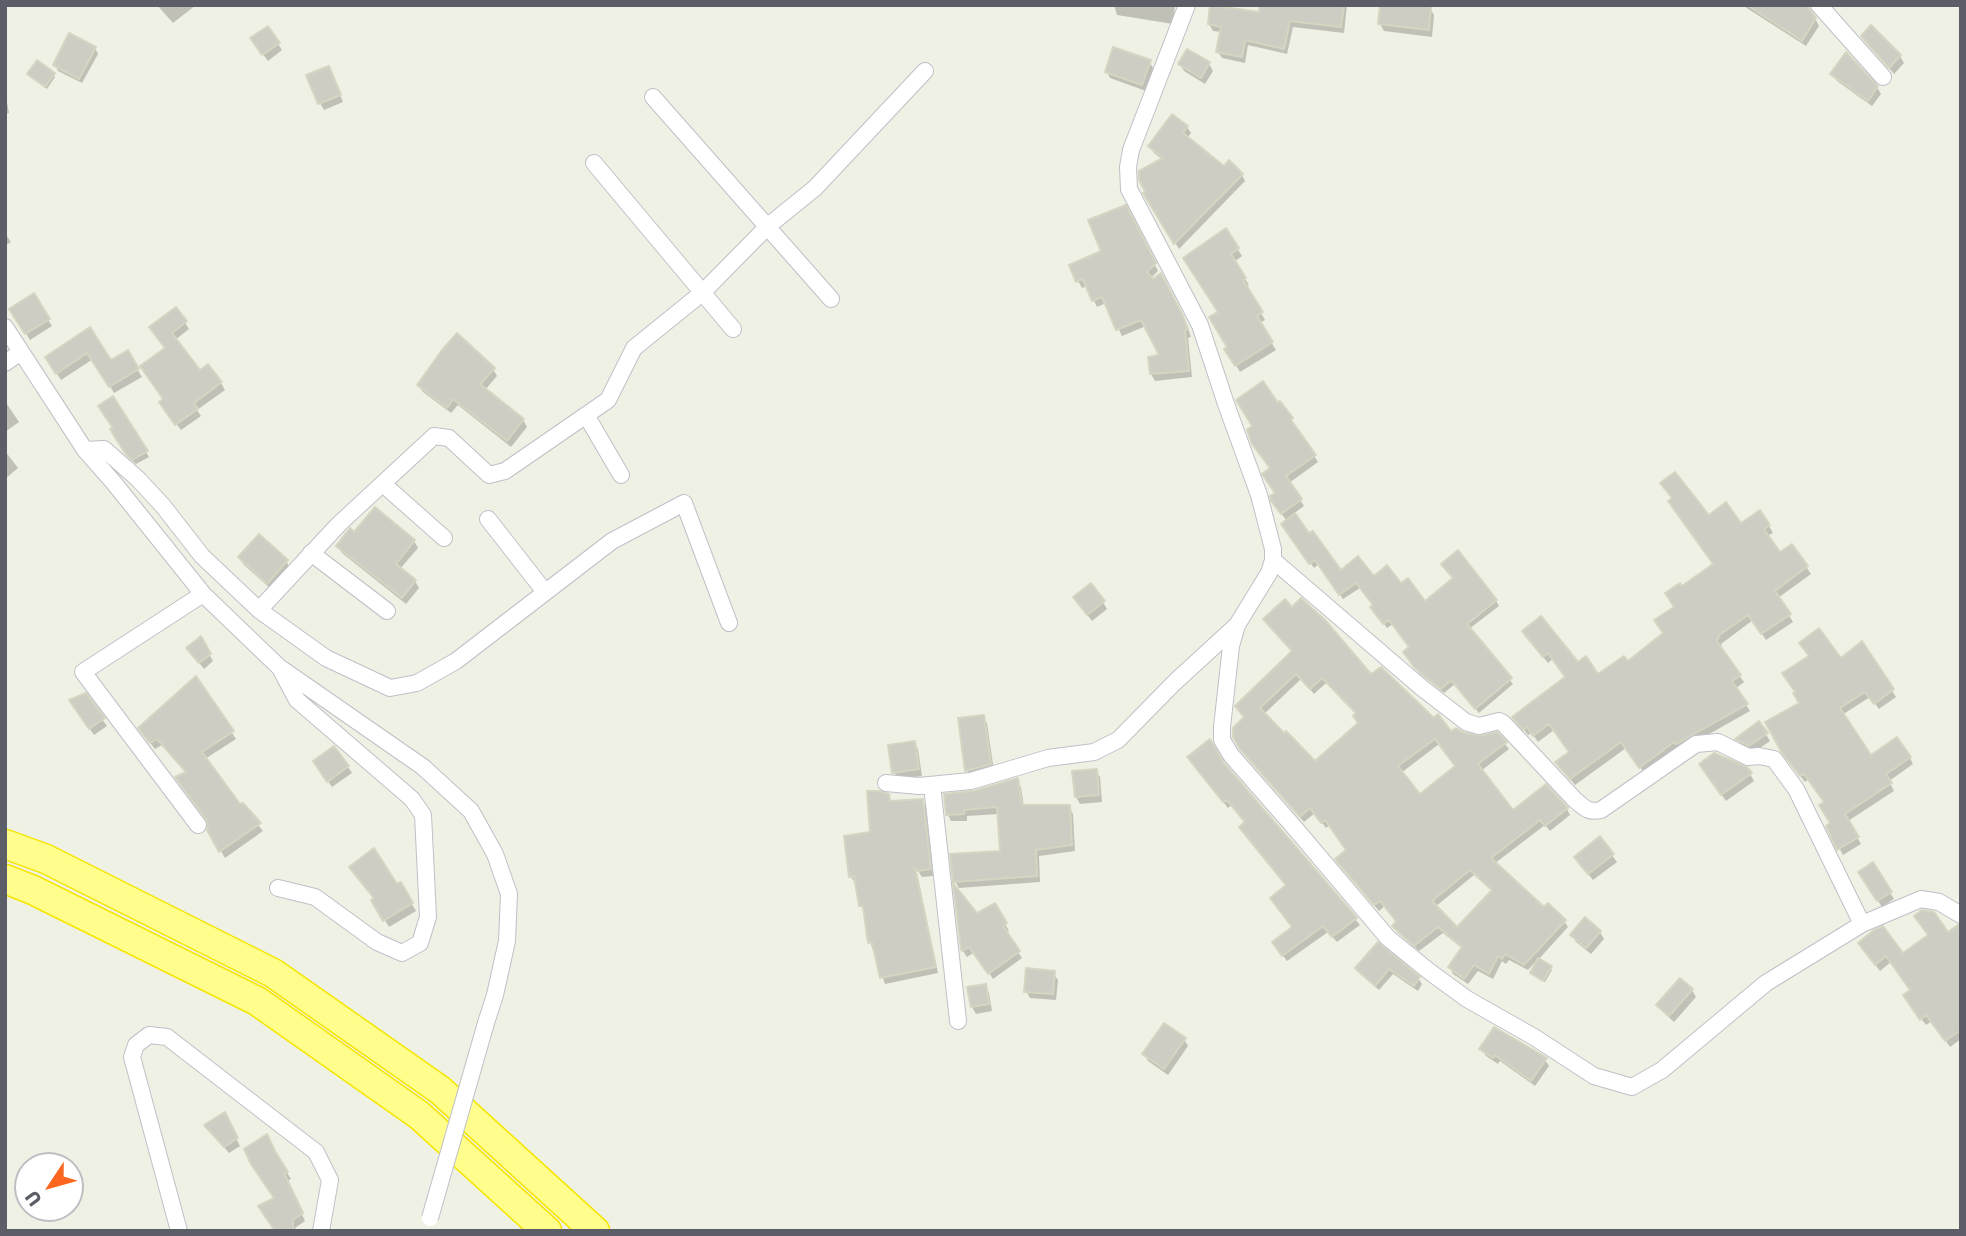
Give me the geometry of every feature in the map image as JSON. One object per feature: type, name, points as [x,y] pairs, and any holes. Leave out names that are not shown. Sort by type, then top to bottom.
[{"type":"highway","points":[[5,844],[46,859],[274,973],[440,1090],[595,1231]]},
{"type":"highway","points":[[5,879],[33,890],[257,1001],[419,1115],[547,1231]]},
{"type":"street","points":[[1187,5],[1131,150],[1128,167],[1129,189],[1200,325],[1259,495],[1269,532],[1273,560],[1269,573],[1237,625],[1231,646],[1222,727],[1222,740],[1231,755],[1388,938],[1467,999],[1534,1037],[1594,1076],[1632,1087],[1662,1070],[1766,983],[1862,924],[1921,899],[1939,902],[1961,915]]},
{"type":"street","points":[[1819,5],[1883,77]]},
{"type":"street","points":[[259,610],[311,553],[433,436],[449,438],[489,475],[505,471],[608,400],[634,348],[702,293],[768,226],[815,188],[925,71]]},
{"type":"street","points":[[653,97],[831,299]]},
{"type":"street","points":[[594,163],[733,329]]},
{"type":"street","points":[[5,327],[85,450],[203,594],[279,667],[423,767],[471,811],[495,854],[509,894],[506,942],[495,995],[429,1225]]},
{"type":"street","points":[[5,363],[21,352]]},
{"type":"street","points":[[586,415],[621,475]]},
{"type":"street","points":[[85,450],[104,449],[138,479],[202,556],[259,610],[326,658],[390,688],[416,683],[456,661],[611,541],[684,503],[729,623]]},
{"type":"street","points":[[383,484],[444,538]]},
{"type":"street","points":[[488,519],[545,593]]},
{"type":"street","points":[[311,553],[387,611]]},
{"type":"street","points":[[1273,560],[1394,665],[1466,722],[1479,726],[1499,721],[1503,723],[1575,800],[1592,812],[1601,810],[1696,744],[1718,742],[1748,757],[1774,759],[1796,789],[1862,924]]},
{"type":"street","points":[[198,825],[83,672],[203,594]]},
{"type":"street","points":[[886,783],[919,786],[971,781],[1048,758],[1094,752],[1118,740],[1237,625]]},
{"type":"street","points":[[278,888],[315,897],[377,942],[402,954],[420,943],[428,918],[423,815],[412,799],[298,700],[279,667]]},
{"type":"street","points":[[932,785],[958,1021]]},
{"type":"street","points":[[179,1231],[132,1057],[136,1045],[149,1035],[167,1037],[316,1152],[330,1180],[321,1231]]},
{"type":"building","points":[[1210,5],[1259,12],[1260,5],[1344,5],[1341,27],[1290,21],[1284,49],[1245,40],[1242,57],[1216,52],[1221,27],[1208,24]]},
{"type":"building","points":[[1380,5],[1431,6],[1429,30],[1378,24]]},
{"type":"building","points":[[1747,5],[1805,5],[1816,18],[1802,41]]},
{"type":"building","points":[[1871,25],[1901,55],[1889,68],[1861,36]]},
{"type":"building","points":[[268,26],[280,43],[262,55],[250,38]]},
{"type":"building","points":[[69,33],[96,47],[79,79],[53,65]]},
{"type":"building","points":[[1113,47],[1151,60],[1142,85],[1105,72]]},
{"type":"building","points":[[1187,49],[1210,62],[1201,78],[1178,64]]},
{"type":"building","points":[[1846,52],[1878,86],[1868,101],[1830,74]]},
{"type":"building","points":[[37,60],[55,73],[45,87],[27,74]]},
{"type":"building","points":[[329,66],[341,95],[318,104],[306,75]]},
{"type":"building","points":[[1172,114],[1188,126],[1183,133],[1224,166],[1229,160],[1243,174],[1174,244],[1143,193],[1145,191],[1139,180],[1139,171],[1163,158],[1148,146]]},
{"type":"building","points":[[1126,205],[1156,263],[1147,272],[1153,279],[1161,273],[1188,329],[1185,331],[1189,371],[1150,374],[1148,357],[1159,355],[1141,320],[1116,330],[1102,297],[1092,301],[1083,279],[1076,282],[1069,265],[1101,251],[1088,220]]},
{"type":"building","points":[[1226,228],[1239,248],[1231,254],[1263,312],[1257,316],[1273,342],[1235,366],[1209,317],[1218,312],[1183,258]]},
{"type":"building","points":[[34,293],[50,319],[25,334],[9,309]]},
{"type":"building","points":[[176,307],[187,321],[172,333],[200,370],[208,364],[222,382],[194,403],[198,409],[175,425],[159,402],[163,399],[140,366],[165,348],[149,327]]},
{"type":"building","points":[[90,327],[111,360],[128,350],[139,369],[109,387],[87,353],[56,374],[45,357]]},
{"type":"building","points":[[457,333],[495,368],[480,384],[524,419],[507,441],[453,399],[447,408],[417,385]]},
{"type":"building","points":[[1263,381],[1278,403],[1280,401],[1293,418],[1291,420],[1316,455],[1286,476],[1302,499],[1281,514],[1271,501],[1270,496],[1275,493],[1262,474],[1270,468],[1252,444],[1247,430],[1252,426],[1236,400]]},
{"type":"building","points":[[113,396],[148,451],[132,460],[125,453],[98,406]]},
{"type":"building","points":[[1675,472],[1709,515],[1726,502],[1741,523],[1760,510],[1770,525],[1764,529],[1780,552],[1792,544],[1808,566],[1775,591],[1791,614],[1761,634],[1748,615],[1716,640],[1741,675],[1732,681],[1748,704],[1676,744],[1674,742],[1639,768],[1621,742],[1570,779],[1555,762],[1569,752],[1549,724],[1533,736],[1527,727],[1523,730],[1512,717],[1565,677],[1548,653],[1543,657],[1522,631],[1541,616],[1578,662],[1586,656],[1598,674],[1624,656],[1628,661],[1663,633],[1654,620],[1674,607],[1665,593],[1680,583],[1682,586],[1713,564],[1668,501],[1672,498],[1660,483]]},
{"type":"building","points":[[375,507],[415,540],[396,564],[416,580],[402,598],[336,546],[350,528],[354,532]]},
{"type":"building","points":[[1295,513],[1309,533],[1313,531],[1341,570],[1358,556],[1374,576],[1387,565],[1401,583],[1408,578],[1425,601],[1453,578],[1441,564],[1458,550],[1497,600],[1467,624],[1512,678],[1475,709],[1451,680],[1441,689],[1414,667],[1403,652],[1409,647],[1389,620],[1383,624],[1356,583],[1339,595],[1315,560],[1309,564],[1281,524]]},
{"type":"building","points":[[259,534],[288,560],[267,584],[238,557]]},
{"type":"building","points":[[1091,583],[1105,601],[1087,615],[1073,597]]},
{"type":"building","points":[[1301,598],[1325,620],[1371,674],[1381,667],[1434,718],[1438,714],[1451,731],[1456,728],[1481,736],[1497,732],[1507,742],[1478,764],[1513,810],[1546,784],[1568,808],[1545,826],[1540,820],[1491,858],[1544,907],[1548,903],[1566,920],[1524,965],[1505,954],[1502,959],[1498,956],[1489,974],[1474,965],[1464,979],[1448,967],[1462,947],[1438,927],[1414,946],[1392,926],[1396,921],[1380,901],[1374,905],[1335,859],[1346,850],[1325,820],[1321,823],[1310,808],[1300,817],[1240,749],[1233,737],[1233,728],[1244,717],[1235,706],[1292,651],[1263,619],[1285,599],[1292,607]],"holes":[[[1296,674],[1310,689],[1322,678],[1356,713],[1353,716],[1358,723],[1315,761],[1260,708]],[[1435,739],[1455,766],[1420,794],[1398,766]],[[1470,870],[1492,890],[1457,927],[1432,901]]]},
{"type":"building","points":[[1819,628],[1841,658],[1862,641],[1894,689],[1874,704],[1865,692],[1840,708],[1871,755],[1897,737],[1911,757],[1886,774],[1892,783],[1845,814],[1859,837],[1837,850],[1826,826],[1830,823],[1819,805],[1824,802],[1804,774],[1800,776],[1782,753],[1765,722],[1799,703],[1782,673],[1809,656],[1799,643]]},
{"type":"building","points":[[201,636],[211,654],[199,663],[186,648]]},
{"type":"building","points":[[196,676],[234,731],[202,752],[240,804],[243,803],[261,823],[219,852],[207,830],[206,819],[175,777],[186,772],[157,739],[150,743],[138,728]]},
{"type":"building","points":[[86,693],[105,718],[89,729],[69,700]]},
{"type":"building","points":[[984,715],[991,764],[965,771],[958,718]]},
{"type":"building","points":[[1759,721],[1768,733],[1749,746],[1735,739]]},
{"type":"building","points":[[1210,739],[1223,762],[1357,918],[1332,937],[1323,926],[1282,956],[1272,942],[1292,927],[1270,898],[1286,885],[1239,827],[1245,822],[1227,800],[1223,802],[1187,757]]},
{"type":"building","points":[[915,741],[919,769],[892,773],[888,745]]},
{"type":"building","points":[[334,746],[349,766],[327,782],[313,761]]},
{"type":"building","points":[[1714,753],[1747,767],[1752,773],[1721,795],[1699,764]]},
{"type":"building","points":[[1097,769],[1099,795],[1075,797],[1072,771]]},
{"type":"building","points":[[1018,778],[1022,805],[1070,805],[1072,845],[1036,850],[1037,876],[953,882],[950,854],[1000,851],[997,807],[964,810],[964,814],[946,815],[944,794],[974,791]]},
{"type":"building","points":[[867,791],[889,794],[890,801],[923,799],[931,869],[917,871],[915,868],[936,967],[880,978],[872,942],[868,943],[863,906],[859,906],[854,876],[849,877],[844,836],[870,832]]},
{"type":"building","points":[[1600,836],[1614,854],[1588,874],[1574,857]]},
{"type":"building","points":[[374,848],[397,884],[401,882],[413,903],[383,921],[371,900],[374,898],[349,867]]},
{"type":"building","points":[[1873,862],[1892,892],[1877,901],[1858,872]]},
{"type":"building","points":[[953,883],[977,913],[995,903],[1007,923],[1003,926],[1020,951],[988,974],[969,947],[962,951],[961,949]]},
{"type":"building","points":[[1922,910],[1934,912],[1948,932],[1961,925],[1961,1030],[1945,1041],[1926,1015],[1920,1020],[1903,995],[1910,990],[1886,956],[1875,965],[1858,943],[1883,926],[1903,953],[1928,935],[1914,916]]},
{"type":"building","points":[[1585,917],[1601,931],[1586,948],[1570,935]]},
{"type":"building","points":[[1378,942],[1420,977],[1414,986],[1389,969],[1375,986],[1355,968]]},
{"type":"building","points":[[1538,958],[1552,966],[1543,981],[1530,973]]},
{"type":"building","points":[[1026,968],[1055,971],[1053,994],[1024,992]]},
{"type":"building","points":[[1680,978],[1693,989],[1669,1016],[1656,1005]]},
{"type":"building","points":[[986,984],[989,1004],[971,1007],[967,987]]},
{"type":"building","points":[[1164,1023],[1186,1038],[1164,1069],[1142,1054]]},
{"type":"building","points":[[1494,1027],[1547,1058],[1531,1081],[1495,1055],[1493,1058],[1479,1049]]},
{"type":"building","points":[[225,1112],[238,1138],[224,1147],[204,1125]]},
{"type":"building","points":[[267,1134],[288,1172],[284,1173],[303,1213],[293,1220],[293,1231],[275,1231],[258,1206],[274,1198],[244,1149]]}]
